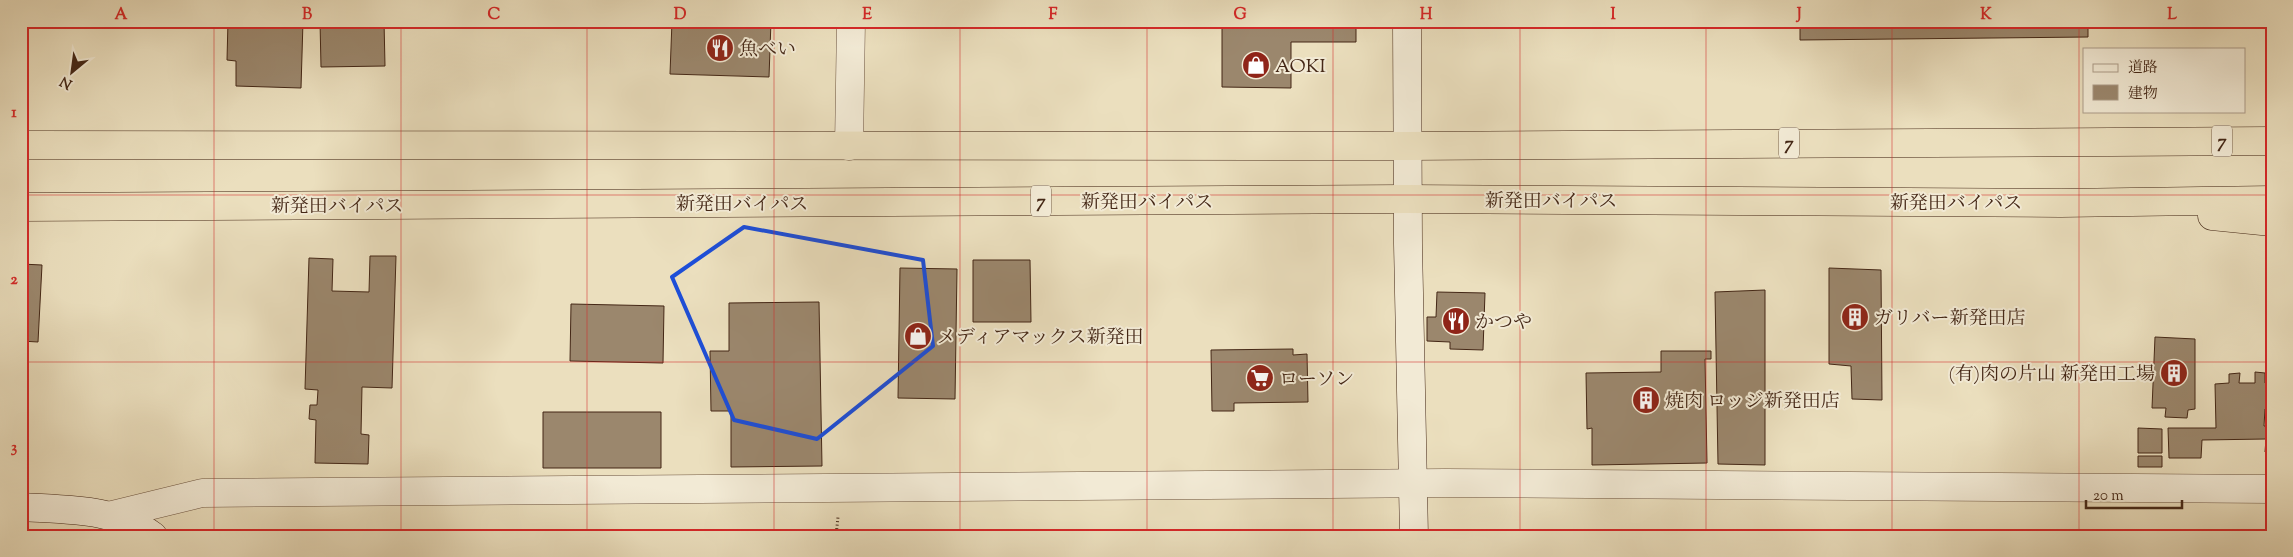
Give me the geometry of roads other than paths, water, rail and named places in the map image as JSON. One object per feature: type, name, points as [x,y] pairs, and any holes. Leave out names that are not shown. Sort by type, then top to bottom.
[{"type":"highway","name":"7","points":[[2172,141],[2272,128]]},
{"type":"highway","name":"7","points":[[21,145],[1407,146],[2272,141]]},
{"type":"highway","name":"新発田バイパス","points":[[21,207],[1407,199],[2061,202],[2272,200]]},
{"type":"highway","name":"7","points":[[2061,202],[2272,222]]},
{"type":"street","points":[[849,146],[851,21]]},
{"type":"street","points":[[1407,21],[1407,199],[1414,536]]},
{"type":"street","points":[[21,507],[112,514],[202,493],[1414,484],[2272,489]]},
{"type":"street","points":[[112,514],[141,526],[153,536]]},
{"type":"place","name":"魚べい","points":[[720,48]]},
{"type":"place","name":"AOKI","points":[[1256,65]]},
{"type":"place","name":"ガリバー新発田店","points":[[1855,317]]},
{"type":"place","name":"かつや","points":[[1456,321]]},
{"type":"place","name":"メディアマックス新発田","points":[[918,336]]},
{"type":"place","name":"(有)肉の片山 新発田工場","points":[[2174,373]]},
{"type":"place","name":"ローソン","points":[[1260,378]]},
{"type":"place","name":"焼肉 ロッジ新発田店","points":[[1646,400]]}]
